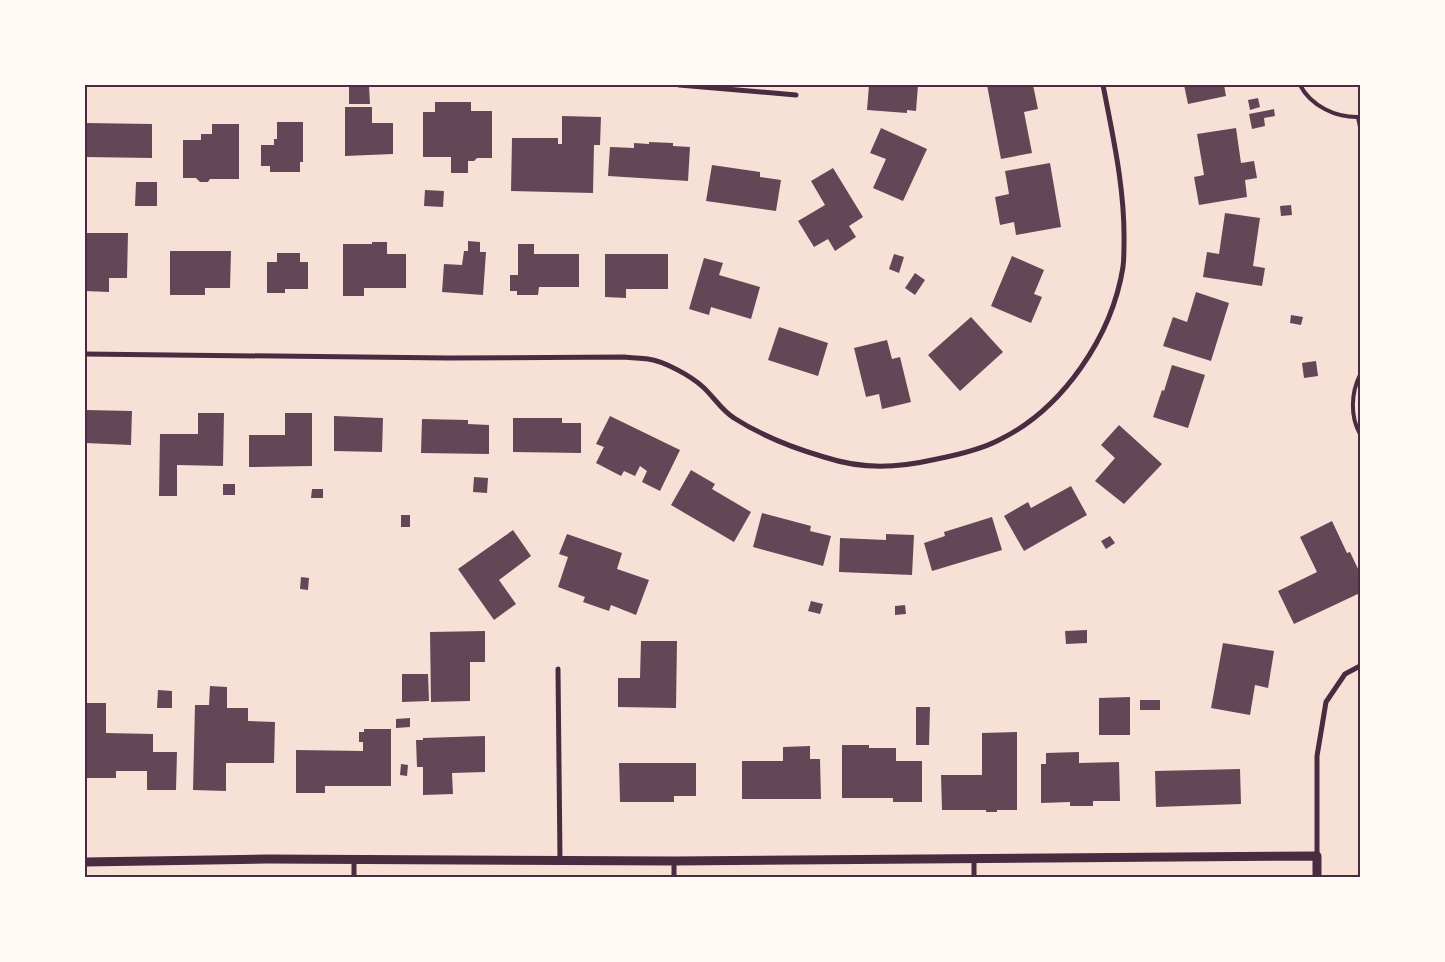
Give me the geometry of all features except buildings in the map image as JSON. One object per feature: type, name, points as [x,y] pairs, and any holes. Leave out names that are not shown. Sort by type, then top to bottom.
[{"type":"street","points":[[679,85],[796,95]]},
{"type":"street","points":[[85,354],[438,358],[624,357],[650,359],[677,370],[701,385],[733,418],[780,442],[826,458],[862,466],[906,466],[956,455],[999,441],[1035,418],[1065,390],[1092,351],[1113,310],[1123,266],[1124,220],[1121,182],[1103,85]]},
{"type":"street","points":[[1317,877],[1317,756],[1326,702],[1346,674],[1360,666]]},
{"type":"street","points":[[558,669],[560,860]]},
{"type":"street","points":[[85,862],[354,860],[674,861],[1317,856]]},
{"type":"street","points":[[974,859],[974,877]]},
{"type":"street","points":[[354,860],[354,877]]},
{"type":"street","points":[[674,861],[674,877]]},
{"type":"lane","points":[[1300,85],[1312,100],[1326,110],[1342,116],[1359,117],[1360,127]]},
{"type":"lane","points":[[1360,375],[1355,386],[1352,408],[1360,434]]}]
